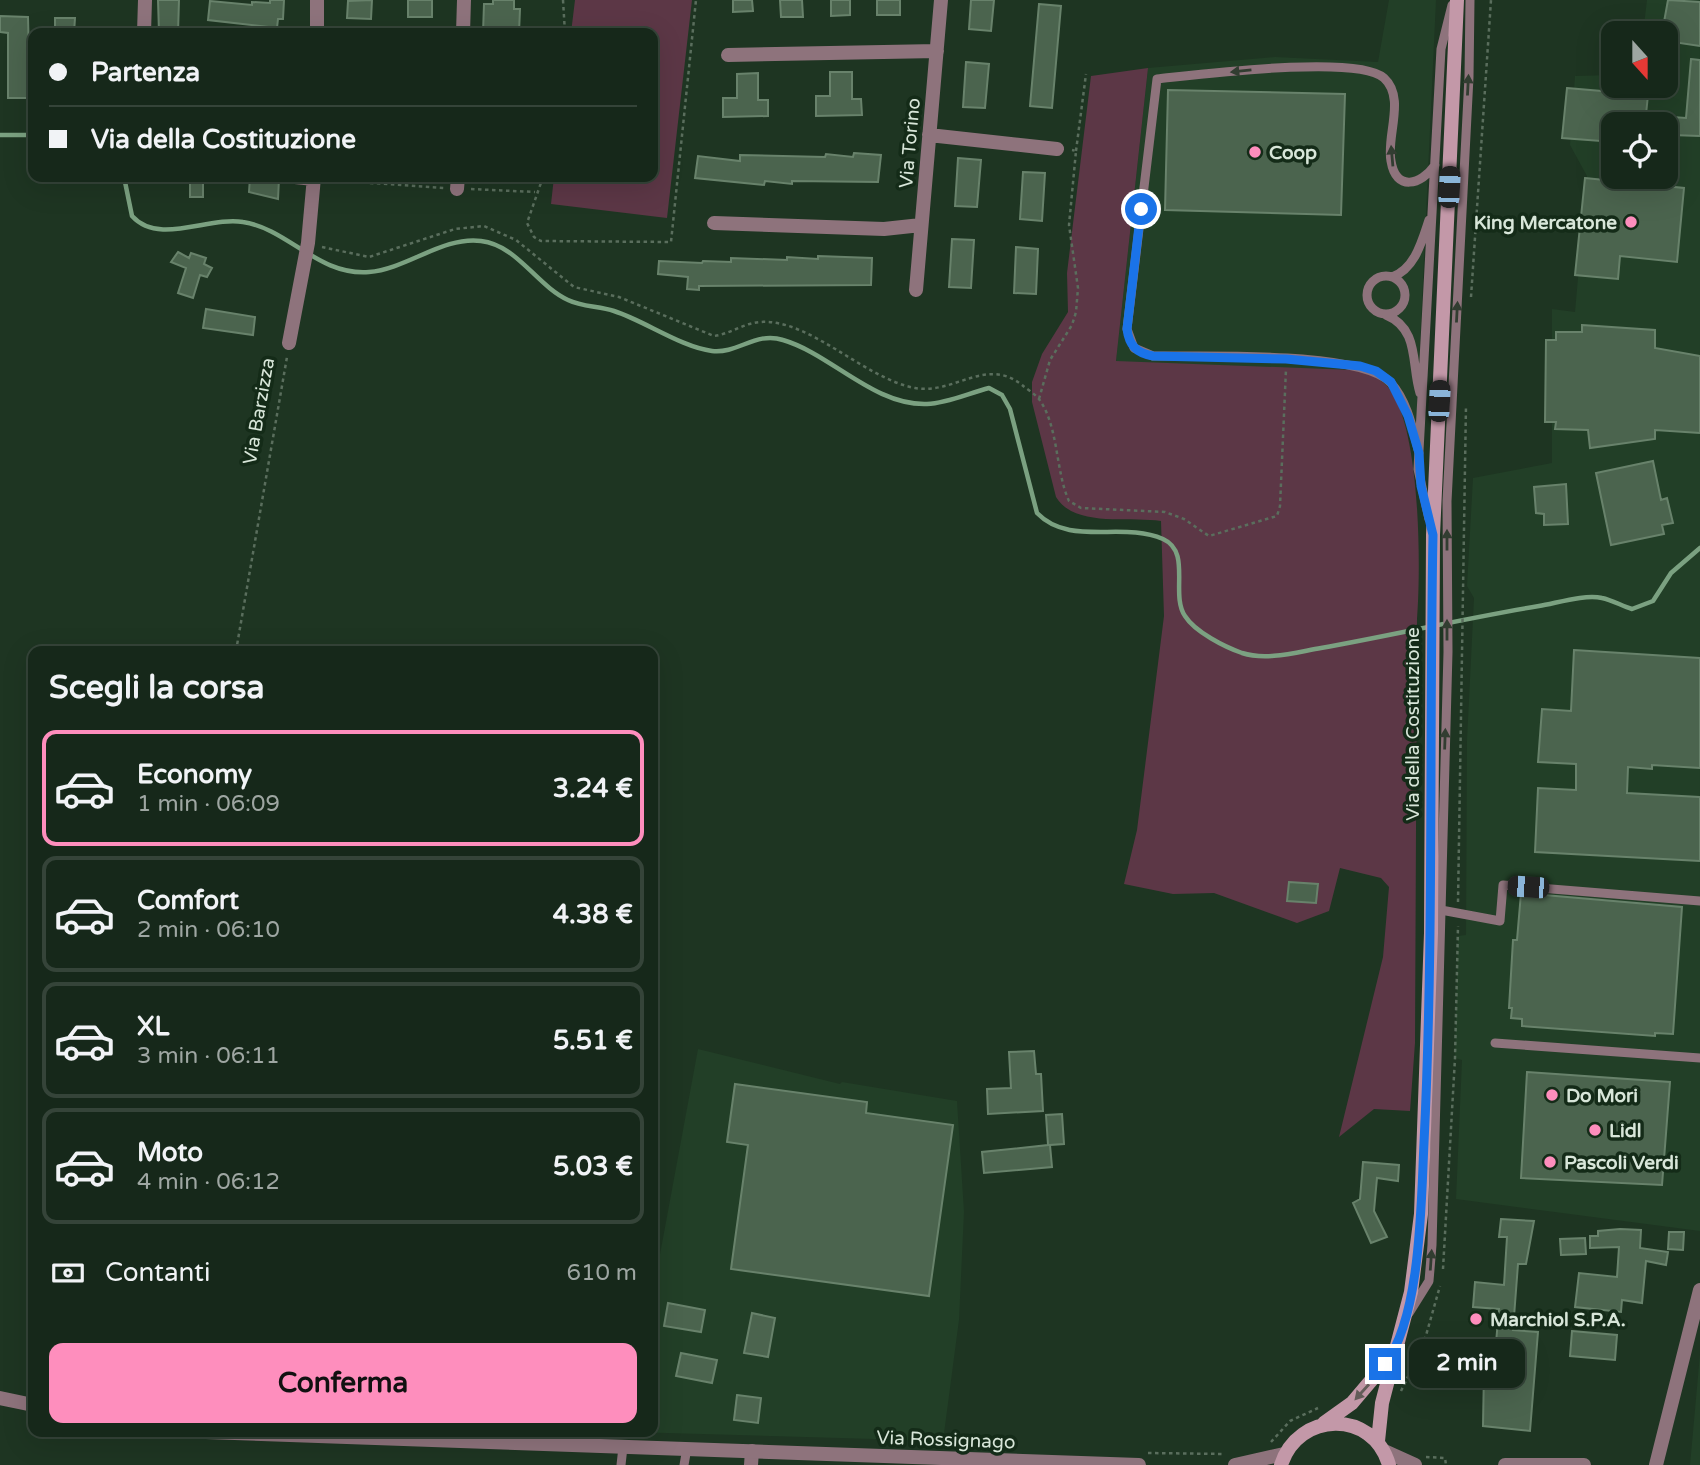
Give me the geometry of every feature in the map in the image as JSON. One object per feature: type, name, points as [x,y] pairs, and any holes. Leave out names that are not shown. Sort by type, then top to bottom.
[{"type":"main road","name":"Via della Costituzione","points":[[1384,1452],[1379,1420],[1411,1292],[1421,1214],[1427,1097],[1431,933],[1433,535],[1456,0]]},
{"type":"main road","name":"Via della Costituzione","points":[[1282,1460],[1300,1434],[1323,1423],[1352,1403],[1394,1353]]},
{"type":"main road","points":[[1323,1423],[1335,1422],[1359,1427],[1384,1452]]},
{"type":"street","points":[[144,28],[145,0]]},
{"type":"street","points":[[317,0],[317,28]]},
{"type":"street","points":[[463,28],[464,0]]},
{"type":"street","name":"Via Torino","points":[[916,290],[941,0]]},
{"type":"street","points":[[727,55],[937,51]]},
{"type":"street","points":[[929,135],[1057,149]]},
{"type":"street","name":"Via Barzizza","points":[[289,343],[308,243],[314,182]]},
{"type":"street","points":[[714,223],[884,229],[921,225]]},
{"type":"street","points":[[1656,1465],[1700,1290]]},
{"type":"street","points":[[0,1398],[28,1404]]},
{"type":"street","name":"Via Rossignago","points":[[345,1437],[687,1448],[752,1458],[1139,1465]]},
{"type":"street","points":[[1384,1452],[1415,1465]]},
{"type":"street","points":[[1235,1465],[1282,1460]]},
{"type":"street","points":[[1505,1465],[1584,1465]]},
{"type":"lane","points":[[1433,535],[1421,486],[1419,453],[1441,49],[1456,0]]},
{"type":"lane","name":"Via della Costituzione","points":[[1404,1321],[1429,1281],[1448,652],[1447,500],[1469,77],[1470,0]]},
{"type":"lane","points":[[1419,453],[1401,397],[1391,382],[1376,371],[1360,366],[1286,359],[1153,356],[1142,354],[1128,339],[1157,79],[1270,68],[1372,71],[1390,84],[1393,94],[1390,153],[1397,175],[1406,182],[1417,182],[1426,178],[1435,165]]},
{"type":"lane","points":[[1422,400],[1414,347],[1409,335],[1392,318],[1373,309],[1368,292],[1379,278],[1392,277],[1407,267],[1417,253],[1433,209]]},
{"type":"lane","points":[[1384,314],[1401,308],[1406,296],[1402,284],[1392,277]]},
{"type":"lane","points":[[1441,910],[1500,921],[1503,885],[1700,901]]},
{"type":"lane","points":[[1495,1043],[1700,1058]]},
{"type":"lane","points":[[621,1465],[623,1447]]},
{"type":"lane","points":[[684,1465],[687,1448]]},
{"type":"path","points":[[563,0],[565,28]]},
{"type":"path","points":[[540,182],[527,223],[534,237],[541,241],[671,242],[696,0]]},
{"type":"path","points":[[1470,309],[1491,0]]},
{"type":"path","points":[[1086,74],[1069,225],[1078,288],[1076,312],[1072,325],[1050,360],[1039,398],[1069,501],[1081,508],[1165,512],[1184,519],[1209,536],[1277,516],[1280,506],[1286,359]]},
{"type":"path","points":[[1057,149],[1076,151]]},
{"type":"path","points":[[429,182],[536,192]]},
{"type":"path","points":[[308,243],[310,241],[325,248],[369,257],[455,229],[484,226],[516,240],[574,287],[619,297],[701,332],[714,336],[758,322],[772,322],[803,332],[908,387],[934,388],[991,373],[1015,380],[1039,398]]},
{"type":"path","name":"Via Barzizza","points":[[237,646],[289,343]]},
{"type":"path","points":[[1462,652],[1465,405]]},
{"type":"path","points":[[1445,1458],[1446,1465]]},
{"type":"shaded area","points":[[575,0],[692,0],[667,218],[551,204],[553,182],[658,182],[658,28],[572,28]]},
{"type":"shaded area","points":[[1389,0],[1436,0],[1416,430],[1407,433],[1398,405],[1116,361],[1148,68],[1275,57],[1378,62]]},
{"type":"shaded area","points":[[1647,0],[1700,0],[1700,1231],[1456,1199],[1462,1060],[1455,1058],[1458,936],[1466,935],[1467,740],[1474,598],[1467,586],[1473,478],[1552,463],[1552,309],[1575,312],[1587,176],[1570,145],[1575,76],[1601,75],[1601,98],[1678,98],[1678,21],[1644,21]]},
{"type":"shaded area","points":[[1148,68],[1116,361],[1353,370],[1367,374],[1387,386],[1398,405],[1407,431],[1416,498],[1419,567],[1415,1043],[1410,1111],[1374,1109],[1339,1137],[1383,957],[1389,887],[1381,878],[1340,868],[1329,911],[1297,923],[1214,893],[1173,894],[1124,884],[1137,830],[1164,616],[1161,521],[1089,517],[1065,507],[1056,497],[1032,402],[1032,382],[1042,354],[1068,312],[1067,273],[1091,76]]},
{"type":"shaded area","points":[[698,1049],[840,1084],[842,1082],[957,1101],[964,1212],[959,1320],[943,1441],[658,1433],[658,1265]]},
{"type":"shaded area","points":[[1700,1354],[1700,1465],[1690,1465]]},
{"type":"building","points":[[158,0],[179,0],[178,28],[159,28]]},
{"type":"building","points":[[270,0],[284,0],[283,19],[278,19],[277,28],[208,20],[210,1],[252,5],[252,2],[270,3]]},
{"type":"building","points":[[372,0],[371,19],[347,18],[348,1]]},
{"type":"building","points":[[408,0],[432,0],[432,17],[408,17]]},
{"type":"building","points":[[493,0],[514,0],[514,9],[520,9],[519,28],[483,28],[484,4],[493,4]]},
{"type":"building","points":[[733,0],[752,0],[753,11],[733,12]]},
{"type":"building","points":[[780,0],[802,0],[803,17],[781,17]]},
{"type":"building","points":[[831,0],[850,0],[850,15],[831,16]]},
{"type":"building","points":[[877,0],[900,0],[900,15],[877,15]]},
{"type":"building","points":[[971,0],[994,0],[991,31],[969,29]]},
{"type":"building","points":[[1668,0],[1700,2],[1700,46],[1678,43],[1678,21],[1664,21]]},
{"type":"building","points":[[1039,4],[1061,6],[1052,108],[1030,106]]},
{"type":"building","points":[[0,16],[28,17],[28,98],[8,98],[8,33],[0,32]]},
{"type":"building","points":[[55,18],[75,18],[74,28],[55,28]]},
{"type":"building","points":[[1691,59],[1700,60],[1700,136],[1678,135],[1678,117],[1686,118]]},
{"type":"building","points":[[966,62],[989,64],[985,108],[963,107]]},
{"type":"building","points":[[830,72],[852,72],[852,99],[861,99],[862,115],[816,116],[816,96],[830,96]]},
{"type":"building","points":[[758,73],[758,100],[768,100],[768,116],[723,117],[723,98],[737,98],[737,74]]},
{"type":"building","points":[[1567,88],[1601,91],[1601,98],[1648,98],[1646,112],[1601,112],[1601,141],[1562,138]]},
{"type":"building","name":"Coop","points":[[1168,90],[1345,94],[1341,215],[1165,210]]},
{"type":"building","points":[[854,153],[881,155],[878,182],[792,181],[792,184],[765,181],[764,185],[695,178],[698,156],[740,161],[740,155],[825,157],[826,154],[853,157]]},
{"type":"building","points":[[958,158],[981,160],[977,207],[955,206]]},
{"type":"building","points":[[1023,172],[1045,173],[1042,221],[1020,219]]},
{"type":"building","name":"King Mercatone","points":[[1585,178],[1601,180],[1601,189],[1684,188],[1677,262],[1620,256],[1618,279],[1575,275]]},
{"type":"building","points":[[190,182],[203,182],[203,197],[190,197]]},
{"type":"building","points":[[250,182],[279,182],[278,199],[249,192]]},
{"type":"building","points":[[952,239],[974,240],[971,288],[949,287]]},
{"type":"building","points":[[1016,247],[1038,249],[1036,294],[1014,293]]},
{"type":"building","points":[[178,252],[189,258],[191,253],[206,258],[204,264],[212,268],[207,277],[200,275],[193,298],[178,293],[186,268],[171,262]]},
{"type":"building","points":[[818,256],[872,258],[871,285],[699,286],[699,290],[687,289],[688,277],[658,274],[659,261],[702,263],[731,262],[731,258],[787,260],[787,257],[818,259]]},
{"type":"building","points":[[206,309],[255,317],[253,335],[203,328]]},
{"type":"building","points":[[1582,325],[1655,330],[1655,348],[1700,356],[1700,433],[1655,430],[1655,439],[1590,448],[1588,430],[1555,429],[1556,422],[1545,422],[1546,340],[1556,340],[1556,332],[1582,332]]},
{"type":"building","points":[[1653,461],[1661,500],[1667,498],[1673,523],[1662,525],[1664,534],[1611,545],[1596,473]]},
{"type":"building","points":[[1566,484],[1568,524],[1544,525],[1544,514],[1536,513],[1534,487]]},
{"type":"building","points":[[1574,650],[1700,658],[1700,768],[1652,765],[1652,769],[1628,767],[1627,793],[1700,797],[1700,861],[1535,852],[1538,788],[1576,790],[1576,764],[1538,762],[1542,709],[1571,711]]},
{"type":"building","points":[[1289,882],[1318,884],[1316,903],[1287,901]]},
{"type":"building","points":[[1521,893],[1682,907],[1673,1034],[1655,1033],[1655,1036],[1522,1026],[1522,1019],[1511,1018],[1512,1008],[1509,1008],[1513,940],[1517,940]]},
{"type":"building","points":[[1034,1051],[1036,1074],[1041,1074],[1043,1111],[988,1114],[987,1089],[1011,1088],[1009,1052]]},
{"type":"building","name":"Lidl","points":[[1527,1072],[1670,1082],[1662,1185],[1521,1178]]},
{"type":"building","points":[[735,1084],[867,1102],[866,1113],[953,1125],[929,1296],[731,1269],[748,1145],[727,1142]]},
{"type":"building","points":[[1062,1114],[1064,1144],[1050,1145],[1052,1167],[984,1173],[982,1152],[1048,1145],[1046,1115]]},
{"type":"building","points":[[1363,1162],[1399,1165],[1398,1181],[1377,1178],[1374,1211],[1387,1237],[1371,1243],[1353,1203],[1360,1199]]},
{"type":"building","points":[[1501,1219],[1534,1221],[1526,1264],[1518,1264],[1513,1330],[1538,1332],[1530,1431],[1483,1426],[1484,1370],[1499,1370],[1499,1379],[1522,1380],[1524,1356],[1495,1354],[1499,1309],[1473,1307],[1475,1282],[1504,1285],[1507,1237],[1499,1237]]},
{"type":"building","points":[[1641,1230],[1640,1248],[1668,1252],[1666,1265],[1646,1261],[1642,1303],[1622,1300],[1621,1312],[1575,1307],[1579,1273],[1617,1277],[1619,1247],[1590,1248],[1590,1236],[1598,1236],[1598,1231]]},
{"type":"building","points":[[1669,1232],[1684,1232],[1683,1250],[1668,1249]]},
{"type":"building","points":[[1585,1238],[1586,1254],[1561,1255],[1560,1239]]},
{"type":"building","points":[[668,1303],[705,1310],[701,1332],[664,1326]]},
{"type":"building","points":[[752,1313],[775,1318],[768,1357],[744,1353]]},
{"type":"building","points":[[1572,1331],[1617,1335],[1615,1360],[1570,1356]]},
{"type":"building","points":[[681,1353],[717,1360],[712,1383],[676,1376]]},
{"type":"building","points":[[737,1395],[761,1398],[758,1423],[734,1420]]},
{"type":"waterway","points":[[0,135],[28,135]]},
{"type":"waterway","points":[[125,182],[132,216],[143,225],[156,229],[170,230],[230,221],[243,222],[275,233],[334,267],[369,272],[383,270],[453,243],[481,241],[505,250],[557,294],[568,300],[614,311],[700,349],[721,351],[764,338],[783,340],[818,356],[889,397],[908,402],[935,403],[989,388],[1002,395],[1010,409],[1037,513],[1050,523],[1065,529],[1147,534],[1172,545],[1179,563],[1179,597],[1185,616],[1203,633],[1242,653],[1262,656],[1292,653],[1579,598],[1602,598],[1632,609],[1653,601],[1671,573],[1700,548]]},
{"type":"place","name":"Coop","points":[[1255,152]]},
{"type":"place","name":"King Mercatone","points":[[1631,222]]},
{"type":"place","name":"Do Mori","points":[[1552,1095]]},
{"type":"place","name":"Lidl","points":[[1595,1130]]},
{"type":"place","name":"Pascoli Verdi","points":[[1550,1162]]},
{"type":"place","name":"Marchiol S.P.A.","points":[[1476,1319]]},
{"type":"route","points":[[1141,209],[1127,329],[1133,348],[1142,354],[1153,356],[1286,359],[1360,366],[1376,371],[1391,382],[1401,397],[1419,453],[1418,469],[1433,535],[1431,933],[1427,1097],[1421,1214],[1411,1292],[1394,1353],[1385,1364]]}]
